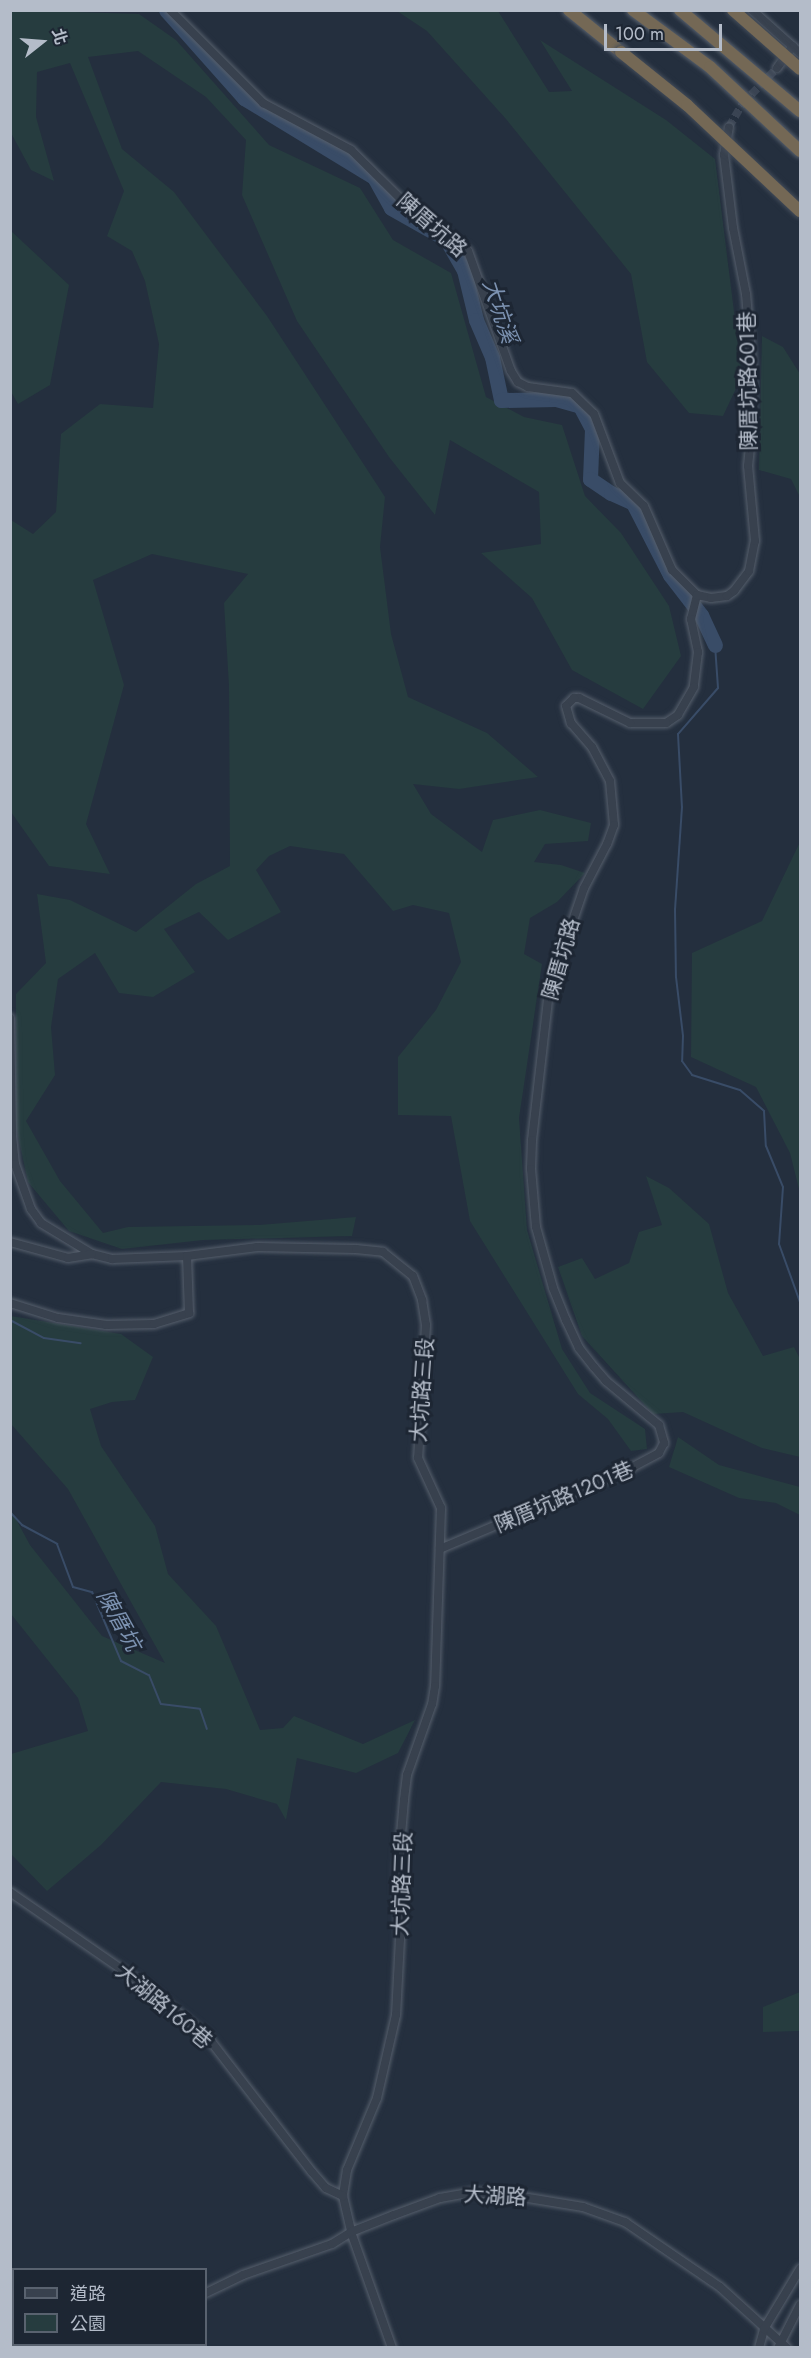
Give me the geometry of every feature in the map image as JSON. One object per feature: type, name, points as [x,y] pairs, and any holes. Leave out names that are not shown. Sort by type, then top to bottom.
[{"type":"highway","points":[[569,10],[687,105],[801,211]]},
{"type":"highway","points":[[633,10],[710,67],[801,151]]},
{"type":"highway","points":[[680,10],[801,111]]},
{"type":"highway","points":[[733,10],[801,69]]},
{"type":"street","name":"陳厝坑路","points":[[170,10],[263,103],[351,150],[417,215],[456,240],[468,251],[504,358],[515,377],[528,387],[572,393],[594,414],[620,483],[644,506],[672,570],[697,596],[692,610],[698,652],[694,687],[678,715],[666,723],[630,723],[579,698],[574,698],[566,706],[570,723],[592,747],[610,781],[614,825],[607,844],[584,888],[549,992],[532,1140],[531,1169],[536,1227],[553,1288],[579,1348],[606,1381],[660,1425]]},
{"type":"street","points":[[752,10],[801,53]]},
{"type":"street","points":[[777,68],[793,46]]},
{"type":"street","name":"陳厝坑路601巷","points":[[697,596],[711,598],[727,596],[734,591],[749,571],[755,542],[748,466],[752,426],[752,365],[746,294],[733,228],[724,155],[729,128]]},
{"type":"street","name":"大坑路三段","points":[[10,1018],[12,1136],[15,1164],[31,1209],[41,1222],[92,1254],[112,1258],[187,1256],[257,1247],[356,1249],[383,1252],[413,1276],[422,1300],[426,1325],[418,1458],[441,1508],[435,1686],[432,1704],[407,1774],[398,1868],[400,1939],[396,2015],[377,2098],[347,2170],[343,2196],[351,2232],[392,2348]]},
{"type":"street","points":[[10,1242],[68,1258],[92,1254]]},
{"type":"street","points":[[10,1303],[58,1318],[106,1325],[154,1324],[189,1314],[187,1256]]},
{"type":"street","name":"陳厝坑路1201巷","points":[[440,1549],[648,1460],[659,1453],[664,1443],[660,1425]]},
{"type":"street","name":"大湖路160巷","points":[[10,1892],[140,1982],[206,2035],[312,2172],[326,2188],[343,2196]]},
{"type":"street","name":"大湖路","points":[[207,2293],[243,2275],[332,2244],[351,2232],[456,2193],[474,2192],[583,2207],[625,2222],[662,2245],[720,2287],[782,2345]]},
{"type":"street","points":[[759,2348],[764,2329],[801,2269]]},
{"type":"street","points":[[782,2345],[801,2306]]},
{"type":"green space","points":[[11,10],[139,14],[176,40],[269,145],[360,188],[393,240],[451,273],[486,397],[524,417],[562,425],[585,496],[621,533],[669,606],[681,656],[643,709],[572,670],[532,598],[481,553],[541,544],[539,492],[450,440],[435,515],[389,457],[297,321],[242,195],[246,140],[206,97],[138,51],[88,57],[122,149],[174,192],[267,316],[385,497],[380,547],[391,634],[408,697],[487,733],[538,777],[459,789],[413,784],[431,814],[482,852],[493,820],[540,810],[591,823],[588,841],[545,844],[534,862],[561,865],[585,873],[557,902],[530,918],[524,954],[542,964],[519,1118],[527,1230],[562,1349],[590,1393],[645,1429],[647,1449],[631,1451],[608,1419],[578,1394],[470,1221],[451,1116],[398,1115],[398,1057],[436,1010],[461,962],[449,913],[413,905],[393,911],[344,854],[290,846],[269,856],[256,870],[281,912],[228,940],[199,912],[164,929],[195,972],[153,997],[119,993],[95,953],[58,979],[51,1027],[55,1075],[26,1121],[60,1181],[103,1233],[128,1227],[259,1225],[356,1217],[352,1236],[203,1240],[122,1249],[69,1231],[28,1182],[16,1127],[16,994],[46,963],[37,894],[70,900],[136,932],[196,884],[230,866],[229,686],[224,603],[248,574],[152,554],[93,580],[124,685],[86,824],[110,874],[49,866],[11,812],[11,520],[33,534],[56,512],[61,434],[100,404],[153,408],[159,344],[145,281],[132,251],[107,236],[124,191],[70,63],[37,72],[36,117],[54,181],[31,170],[11,133]]},
{"type":"green space","points":[[397,11],[498,11],[549,92],[572,91],[540,40],[666,120],[715,159],[742,376],[723,416],[689,413],[647,362],[631,274],[506,119],[427,31]]},
{"type":"green space","points":[[10,230],[69,285],[50,385],[18,404],[10,390]]},
{"type":"green space","points":[[762,336],[783,347],[800,374],[800,497],[791,479],[759,470]]},
{"type":"green space","points":[[800,842],[800,1193],[790,1153],[756,1087],[691,1057],[692,953],[762,921]]},
{"type":"green space","points":[[646,1176],[669,1188],[709,1224],[728,1293],[763,1356],[794,1347],[800,1359],[800,1457],[762,1448],[683,1412],[653,1414],[582,1336],[558,1267],[582,1258],[595,1279],[629,1263],[639,1232],[662,1225]]},
{"type":"green space","points":[[11,1316],[121,1334],[153,1357],[135,1400],[112,1402],[90,1409],[101,1446],[155,1526],[168,1574],[216,1626],[260,1730],[283,1728],[294,1716],[363,1744],[415,1720],[398,1753],[356,1773],[297,1758],[286,1820],[277,1804],[226,1789],[161,1782],[101,1845],[47,1891],[11,1854],[11,1754],[88,1731],[78,1698],[11,1614],[11,1510],[30,1545],[102,1636],[165,1663],[68,1489],[11,1424]]},
{"type":"green space","points":[[678,1437],[719,1465],[800,1487],[800,1515],[776,1503],[739,1498],[669,1467]]},
{"type":"green space","points":[[800,1992],[800,2031],[763,2032],[763,2007]]},
{"type":"waterway","name":"大坑溪","points":[[166,10],[244,98],[374,177],[391,208],[446,239],[464,270],[476,320],[492,357],[501,400],[556,399],[580,406],[592,429],[590,479],[611,493],[633,503],[670,575],[701,615],[715,645]]},
{"type":"waterway","points":[[715,645],[718,688],[678,734],[682,807],[675,909],[676,977],[683,1036],[682,1061],[692,1075],[740,1090],[764,1111],[766,1146],[783,1187],[779,1244],[800,1302]]},
{"type":"waterway","points":[[10,1320],[44,1338],[81,1343]]},
{"type":"waterway","name":"陳厝坑","points":[[10,1512],[22,1525],[57,1544],[73,1587],[92,1592],[121,1661],[149,1675],[161,1704],[200,1709],[207,1729]]},
{"type":"tunnel","points":[[729,127],[743,103],[777,68]]}]
